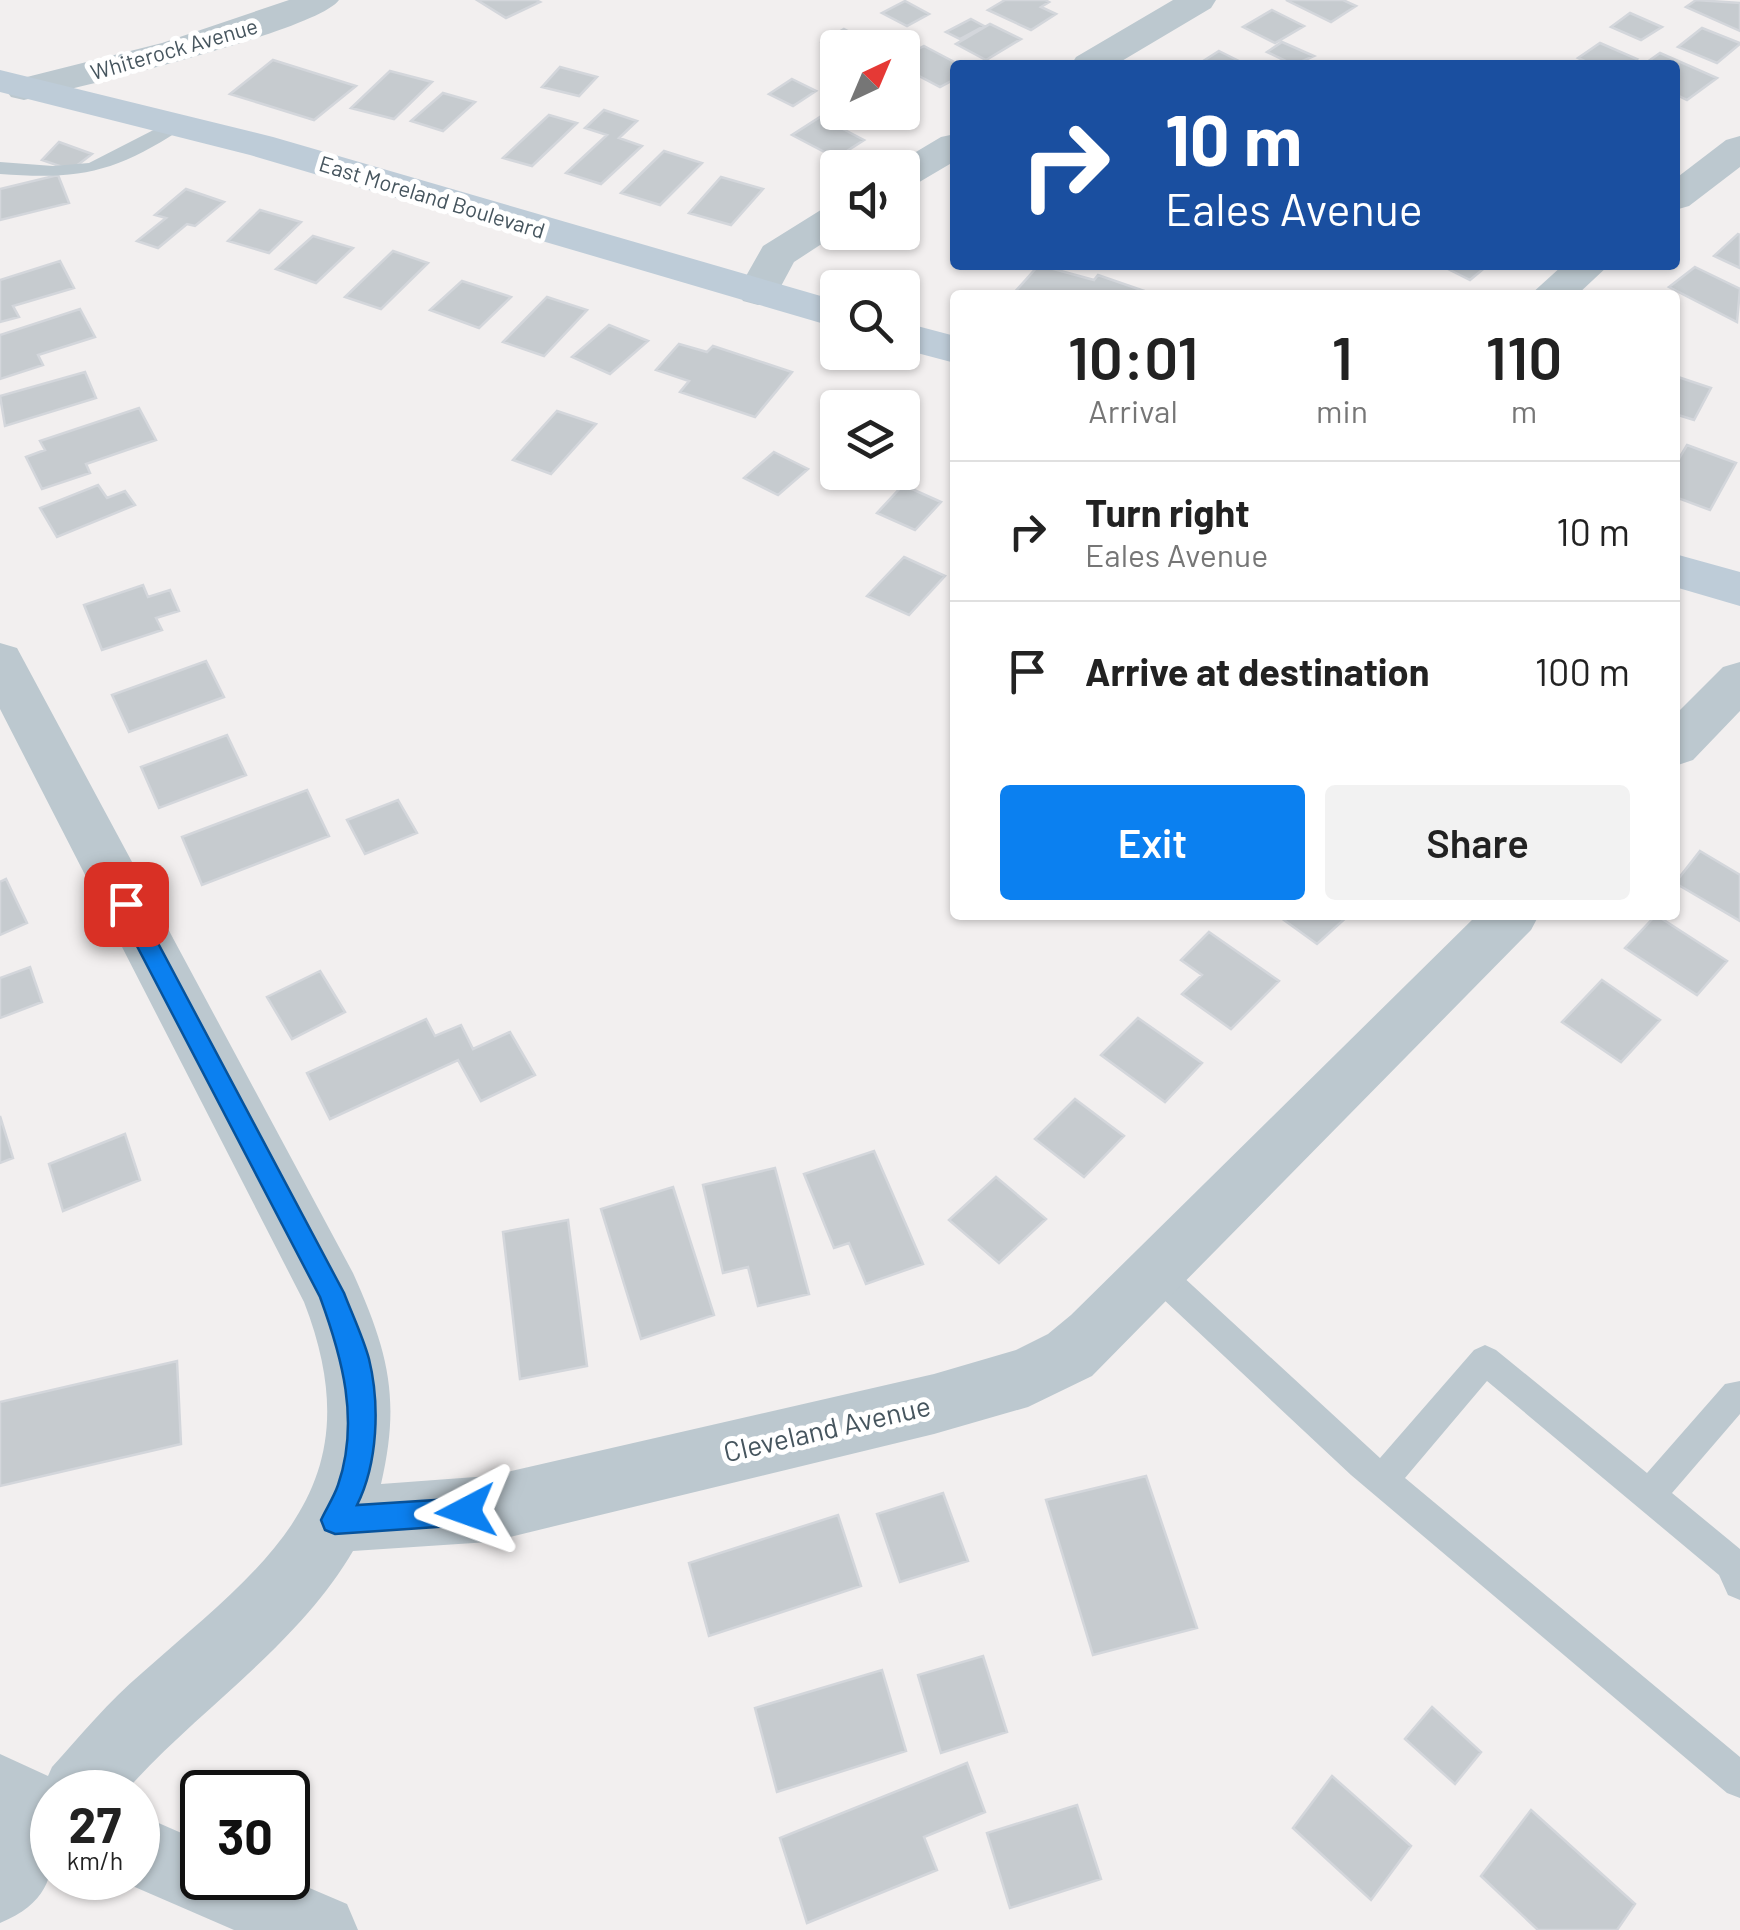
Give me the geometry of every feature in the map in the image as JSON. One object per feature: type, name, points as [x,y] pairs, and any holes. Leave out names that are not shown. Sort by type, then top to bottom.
[{"type":"main road","name":"East Moreland Boulevard","points":[[6,83],[259,144],[820,311]]},
{"type":"main road","points":[[920,340],[950,349]]},
{"type":"main road","points":[[1680,572],[1740,590]]},
{"type":"street","name":"Whiterock Avenue","points":[[6,83],[152,60],[258,26],[321,0]]},
{"type":"street","points":[[1097,60],[1198,0]]},
{"type":"street","points":[[920,165],[950,148]]},
{"type":"street","points":[[1680,194],[1740,148]]},
{"type":"street","points":[[758,292],[777,254],[820,227]]},
{"type":"street","points":[[1557,290],[1582,270]]},
{"type":"street","points":[[0,662],[331,1293],[356,1360],[362,1430],[351,1488],[335,1520],[300,1571],[254,1620],[163,1701],[98,1770]]},
{"type":"street","points":[[1680,742],[1740,680]]},
{"type":"street","name":"Cleveland Avenue","points":[[335,1520],[489,1510],[914,1409],[1028,1377],[1082,1346],[1507,920]]},
{"type":"street","points":[[0,1790],[30,1806]]},
{"type":"street","points":[[0,1886],[30,1847]]},
{"type":"street","points":[[160,1860],[321,1930]]},
{"type":"lane","points":[[0,168],[85,173],[115,161],[172,126]]},
{"type":"lane","points":[[1158,1272],[1382,1480],[1740,1780]]},
{"type":"lane","points":[[1382,1480],[1485,1360],[1731,1563],[1740,1584]]},
{"type":"lane","points":[[1649,1495],[1736,1395],[1740,1398]]},
{"type":"building","points":[[477,0],[536,0],[540,2],[506,18]]},
{"type":"building","points":[[1005,0],[1045,0],[1049,2],[1041,7],[1056,14],[1031,30],[988,10]]},
{"type":"building","points":[[1286,0],[1343,0],[1356,6],[1331,22]]},
{"type":"building","points":[[1696,0],[1740,3],[1740,31],[1686,7]]},
{"type":"building","points":[[905,1],[929,14],[907,26],[882,13]]},
{"type":"building","points":[[1272,10],[1304,26],[1275,43],[1243,27]]},
{"type":"building","points":[[1630,13],[1662,27],[1641,40],[1611,27]]},
{"type":"building","points":[[971,19],[984,26],[960,39],[946,32]]},
{"type":"building","points":[[990,24],[1021,39],[986,60],[956,44]]},
{"type":"building","points":[[1702,28],[1740,44],[1717,63],[1678,47]]},
{"type":"building","points":[[1282,42],[1314,56],[1284,60],[1267,52]]},
{"type":"building","points":[[1600,43],[1637,59],[1582,60],[1578,58]]},
{"type":"building","points":[[924,46],[951,60],[950,82],[940,87],[920,76],[920,48]]},
{"type":"building","points":[[1219,51],[1237,60],[1205,60]]},
{"type":"building","points":[[1660,53],[1676,60],[1650,60]]},
{"type":"building","points":[[273,60],[356,86],[314,120],[230,94]]},
{"type":"building","points":[[1680,62],[1717,78],[1687,100],[1680,96]]},
{"type":"building","points":[[560,67],[597,77],[579,96],[542,87]]},
{"type":"building","points":[[390,71],[432,82],[394,119],[351,108]]},
{"type":"building","points":[[792,79],[816,91],[793,106],[769,94]]},
{"type":"building","points":[[443,93],[475,102],[443,131],[411,121]]},
{"type":"building","points":[[604,110],[637,121],[619,138],[642,146],[601,184],[566,173],[607,135],[585,128]]},
{"type":"building","points":[[549,115],[577,123],[532,166],[503,158]]},
{"type":"building","points":[[820,117],[820,130],[845,130],[864,140],[848,150],[821,150],[792,135]]},
{"type":"building","points":[[59,142],[92,154],[71,170],[42,160]]},
{"type":"building","points":[[664,151],[702,163],[660,205],[621,193]]},
{"type":"building","points":[[58,175],[69,203],[0,220],[0,189]]},
{"type":"building","points":[[721,177],[763,189],[731,225],[689,213]]},
{"type":"building","points":[[186,189],[224,202],[195,226],[187,224],[158,248],[137,241],[166,218],[155,215]]},
{"type":"building","points":[[260,210],[301,222],[269,253],[228,241]]},
{"type":"building","points":[[1740,235],[1740,268],[1714,256]]},
{"type":"building","points":[[313,236],[353,248],[316,283],[276,269]]},
{"type":"building","points":[[393,251],[428,263],[381,309],[345,297]]},
{"type":"building","points":[[60,261],[74,288],[13,306],[19,317],[0,322],[0,280]]},
{"type":"building","points":[[1695,267],[1740,289],[1737,322],[1680,290],[1669,287]]},
{"type":"building","points":[[1034,270],[1057,270],[1094,280],[1098,275],[1141,290],[1016,290]]},
{"type":"building","points":[[1450,270],[1482,270],[1470,280]]},
{"type":"building","points":[[462,281],[511,297],[479,328],[430,310]]},
{"type":"building","points":[[547,297],[587,310],[544,356],[503,342]]},
{"type":"building","points":[[80,309],[95,337],[38,355],[43,365],[0,379],[0,335]]},
{"type":"building","points":[[609,325],[648,341],[610,374],[572,357]]},
{"type":"building","points":[[679,344],[707,352],[713,346],[792,372],[755,417],[680,392],[689,381],[656,370]]},
{"type":"building","points":[[85,372],[96,398],[5,426],[0,396]]},
{"type":"building","points":[[1680,378],[1711,388],[1694,420],[1680,416]]},
{"type":"building","points":[[139,408],[156,440],[86,464],[90,473],[42,489],[26,457],[45,450],[40,441]]},
{"type":"building","points":[[557,411],[596,424],[551,474],[513,460]]},
{"type":"building","points":[[1687,445],[1736,463],[1710,510],[1680,499],[1680,457]]},
{"type":"building","points":[[774,452],[808,469],[778,495],[744,478]]},
{"type":"building","points":[[98,485],[107,498],[125,491],[135,505],[57,537],[40,508]]},
{"type":"building","points":[[898,490],[914,490],[941,502],[915,530],[877,513]]},
{"type":"building","points":[[904,557],[945,576],[909,615],[867,596]]},
{"type":"building","points":[[143,585],[148,597],[170,590],[179,611],[156,618],[162,630],[102,650],[84,605]]},
{"type":"building","points":[[206,661],[224,697],[129,732],[112,695]]},
{"type":"building","points":[[227,735],[246,775],[159,808],[141,767]]},
{"type":"building","points":[[307,790],[329,836],[202,885],[182,837]]},
{"type":"building","points":[[398,800],[417,833],[365,854],[347,820]]},
{"type":"building","points":[[1700,851],[1740,875],[1740,921],[1680,886],[1680,877]]},
{"type":"building","points":[[6,879],[27,923],[0,935],[0,882]]},
{"type":"building","points":[[1284,920],[1343,920],[1317,944]]},
{"type":"building","points":[[1651,920],[1664,920],[1727,961],[1697,995],[1625,948]]},
{"type":"building","points":[[1209,932],[1279,981],[1231,1029],[1182,994],[1202,975],[1181,960]]},
{"type":"building","points":[[30,967],[42,1002],[0,1018],[0,978]]},
{"type":"building","points":[[320,971],[345,1012],[292,1039],[267,997]]},
{"type":"building","points":[[1602,980],[1660,1020],[1621,1062],[1562,1022]]},
{"type":"building","points":[[1138,1018],[1202,1063],[1165,1102],[1101,1055]]},
{"type":"building","points":[[426,1019],[435,1036],[461,1025],[473,1049],[510,1032],[535,1075],[481,1101],[458,1060],[330,1119],[307,1073]]},
{"type":"building","points":[[1075,1099],[1124,1136],[1084,1177],[1035,1139]]},
{"type":"building","points":[[0,1116],[13,1158],[0,1163]]},
{"type":"building","points":[[125,1134],[140,1180],[63,1211],[49,1164]]},
{"type":"building","points":[[874,1151],[923,1264],[866,1284],[849,1243],[834,1248],[804,1174]]},
{"type":"building","points":[[775,1168],[809,1294],[758,1306],[748,1267],[723,1273],[703,1185]]},
{"type":"building","points":[[996,1177],[1046,1219],[999,1263],[949,1220]]},
{"type":"building","points":[[673,1187],[714,1315],[641,1339],[601,1209]]},
{"type":"building","points":[[568,1220],[587,1366],[520,1379],[503,1232]]},
{"type":"building","points":[[177,1361],[181,1444],[0,1486],[0,1402]]},
{"type":"building","points":[[1146,1476],[1197,1628],[1093,1655],[1046,1500]]},
{"type":"building","points":[[943,1493],[968,1561],[900,1582],[877,1514]]},
{"type":"building","points":[[838,1515],[861,1586],[709,1636],[689,1563]]},
{"type":"building","points":[[983,1656],[1007,1732],[941,1753],[918,1675]]},
{"type":"building","points":[[882,1670],[906,1751],[777,1792],[755,1708]]},
{"type":"building","points":[[1432,1707],[1481,1752],[1455,1784],[1405,1739]]},
{"type":"building","points":[[967,1763],[985,1812],[924,1837],[937,1870],[807,1923],[780,1838]]},
{"type":"building","points":[[1332,1776],[1411,1846],[1371,1900],[1293,1828]]},
{"type":"building","points":[[1077,1805],[1101,1879],[1010,1908],[987,1833]]},
{"type":"building","points":[[1531,1810],[1635,1904],[1617,1930],[1538,1930],[1481,1876]]},
{"type":"route","points":[[126,904],[331,1293],[356,1360],[362,1430],[351,1488],[335,1520],[466,1511]]}]
